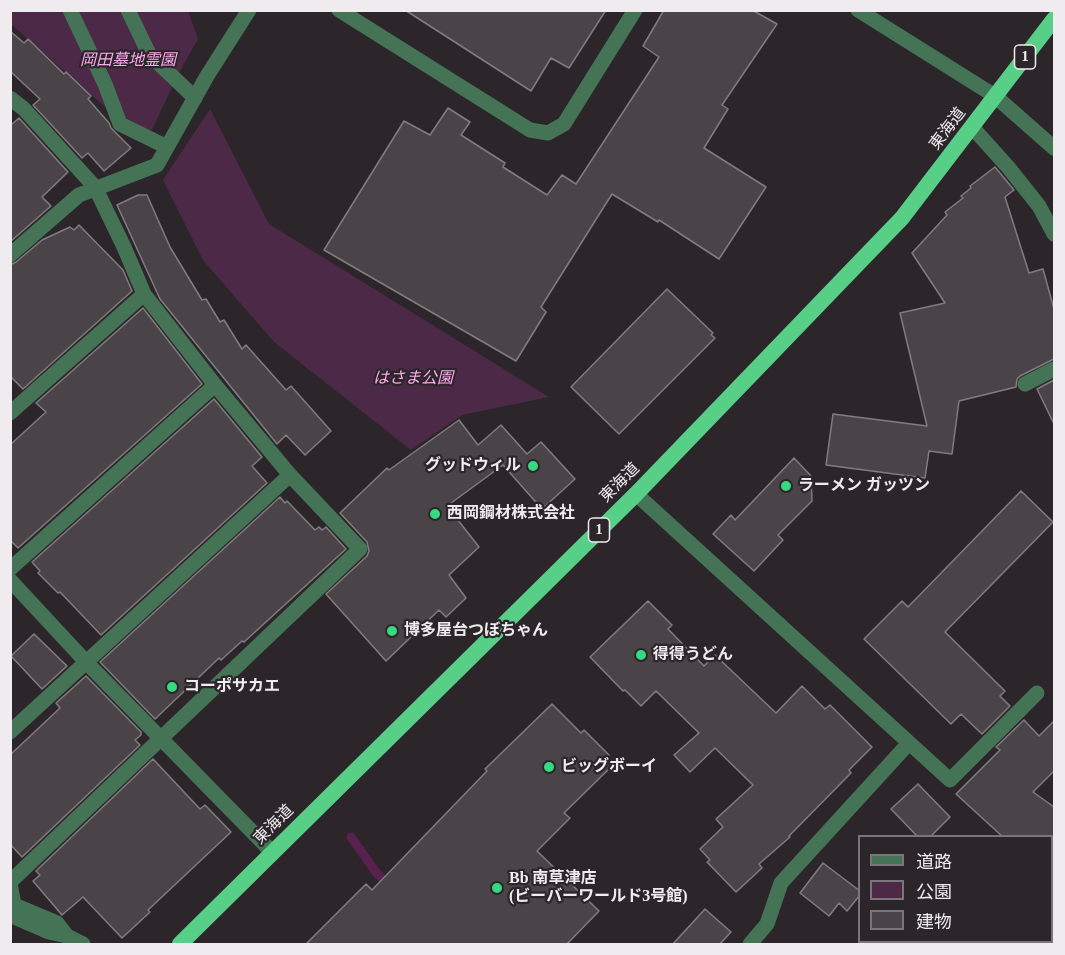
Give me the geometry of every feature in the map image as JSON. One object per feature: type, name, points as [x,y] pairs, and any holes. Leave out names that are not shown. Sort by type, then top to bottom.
[{"type":"highway","name":"東海道","points":[[180,945],[636,494],[902,218],[1054,19]]},
{"type":"street","points":[[70,10],[105,84],[120,124],[167,147]]},
{"type":"street","points":[[128,10],[149,54],[195,98]]},
{"type":"street","points":[[10,255],[79,195],[157,165],[249,10]]},
{"type":"street","points":[[339,10],[530,130],[548,133],[564,124],[635,10]]},
{"type":"street","points":[[858,10],[995,96],[1054,148]]},
{"type":"street","points":[[10,98],[24,109],[95,187],[144,294],[215,385],[290,475],[360,549],[10,883],[14,905],[57,922],[67,936]]},
{"type":"street","points":[[972,127],[1039,206],[1054,234]]},
{"type":"street","points":[[10,413],[144,294]]},
{"type":"street","points":[[1025,384],[1054,369]]},
{"type":"street","points":[[10,569],[215,385]]},
{"type":"street","points":[[10,732],[290,475]]},
{"type":"street","points":[[636,494],[950,780],[1037,693]]},
{"type":"street","points":[[10,580],[87,663],[272,852]]},
{"type":"street","points":[[750,945],[767,924],[781,883],[909,743]]},
{"type":"street","points":[[10,915],[49,932],[67,936],[83,945]]},
{"type":"green space","name":"岡田墓地霊園","points":[[11,11],[188,11],[198,39],[177,76],[152,130],[138,136],[11,24]]},
{"type":"green space","name":"はさま公園","points":[[210,109],[269,224],[549,397],[462,415],[411,450],[274,342],[203,260],[163,180]]},
{"type":"building","points":[[405,10],[606,10],[569,68],[551,58],[531,91]]},
{"type":"building","points":[[664,10],[752,10],[777,24],[722,105],[728,109],[704,148],[766,187],[719,259],[659,220],[658,222],[612,194],[541,307],[546,312],[516,361],[324,250],[404,121],[430,135],[448,108],[470,122],[461,135],[505,163],[503,167],[547,195],[562,175],[576,184],[659,57],[643,46]]},
{"type":"building","points":[[10,31],[24,43],[28,39],[64,74],[66,72],[91,96],[88,99],[111,128],[131,148],[104,171],[88,153],[82,158],[33,105],[40,99],[10,71]]},
{"type":"building","points":[[19,118],[68,172],[42,197],[51,206],[10,242],[10,126]]},
{"type":"building","points":[[995,167],[1014,190],[1005,197],[1029,273],[1043,269],[1054,309],[1054,359],[1020,376],[1016,387],[959,401],[952,454],[929,451],[925,478],[826,465],[833,414],[927,426],[900,313],[945,303],[912,253],[947,215],[945,212],[963,198],[961,196],[971,188],[970,186]]},
{"type":"building","points":[[138,195],[147,195],[170,247],[202,300],[206,299],[220,322],[224,320],[242,349],[246,345],[286,390],[291,386],[331,431],[305,455],[286,435],[277,444],[160,299],[117,205]]},
{"type":"building","points":[[79,225],[123,270],[132,291],[23,389],[10,376],[10,265],[42,240],[70,227],[74,230]]},
{"type":"building","points":[[667,289],[713,333],[711,335],[715,338],[619,434],[571,387]]},
{"type":"building","points":[[143,308],[202,384],[18,548],[10,540],[10,445],[46,412],[36,403]]},
{"type":"building","points":[[1054,380],[1054,424],[1037,389]]},
{"type":"building","points":[[214,399],[262,457],[252,466],[267,483],[101,635],[60,592],[58,593],[38,573],[40,571],[32,562]]},
{"type":"building","points":[[459,420],[478,445],[501,425],[527,454],[541,442],[575,479],[542,509],[503,465],[447,506],[479,547],[449,575],[466,598],[446,617],[439,610],[386,661],[326,594],[367,556],[369,551],[367,542],[340,513],[387,468],[389,470]]},
{"type":"building","points":[[794,458],[811,476],[812,501],[778,535],[783,540],[754,571],[713,534],[731,515],[735,520]]},
{"type":"building","points":[[1021,491],[1053,522],[945,632],[1005,691],[1000,696],[1010,706],[982,734],[961,714],[951,724],[864,639],[902,601],[908,607]]},
{"type":"building","points":[[280,497],[285,503],[287,501],[315,530],[319,527],[322,530],[326,527],[346,549],[244,642],[242,641],[221,660],[219,658],[155,719],[100,662]]},
{"type":"building","points":[[648,601],[672,625],[668,629],[704,666],[715,655],[776,713],[802,686],[825,709],[830,705],[872,747],[849,770],[851,773],[790,837],[759,864],[762,868],[736,892],[707,862],[710,860],[700,849],[723,827],[716,819],[753,785],[715,748],[690,772],[674,755],[699,733],[656,691],[641,706],[590,657]]},
{"type":"building","points":[[34,634],[67,666],[42,689],[11,656]]},
{"type":"building","points":[[86,676],[141,732],[135,740],[140,745],[22,857],[10,844],[10,755],[60,708],[56,703]]},
{"type":"building","points":[[552,704],[581,733],[584,730],[609,755],[606,758],[613,765],[564,813],[570,818],[537,851],[599,911],[566,945],[305,945],[366,884],[372,890],[487,771],[485,769]]},
{"type":"building","points":[[1024,720],[1039,736],[1054,721],[1054,771],[1033,792],[1054,807],[1054,837],[1053,835],[1001,835],[956,794],[1000,750],[996,747]]},
{"type":"building","points":[[153,759],[200,809],[205,805],[231,832],[148,910],[150,912],[122,938],[83,897],[62,915],[33,881],[40,875],[36,871]]},
{"type":"building","points":[[918,784],[950,817],[932,835],[916,835],[891,809]]},
{"type":"building","points":[[823,863],[858,889],[858,897],[847,911],[839,903],[829,916],[800,893]]},
{"type":"building","points":[[705,909],[731,932],[719,945],[672,945]]},
{"type":"waterway","points":[[351,837],[375,871],[391,888]]},
{"type":"place","name":"グッドウィル","points":[[533,466]]},
{"type":"place","name":"ラーメン ガッツン","points":[[786,486]]},
{"type":"place","name":"西岡鋼材株式会社","points":[[435,514]]},
{"type":"place","name":"博多屋台つぼちゃん","points":[[392,631]]},
{"type":"place","name":"得得うどん","points":[[641,655]]},
{"type":"place","name":"コーポサカエ","points":[[172,687]]},
{"type":"place","name":"ビッグボーイ","points":[[549,767]]},
{"type":"place","name":"Bb 南草津店 (ビーバーワールド3号館)","points":[[497,888]]}]
